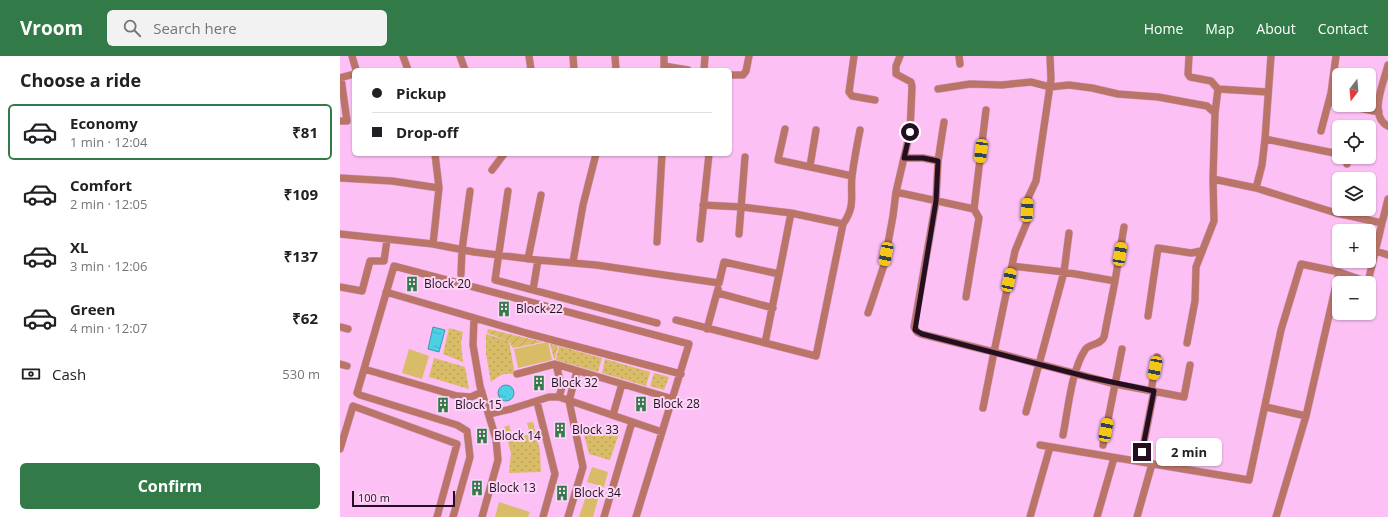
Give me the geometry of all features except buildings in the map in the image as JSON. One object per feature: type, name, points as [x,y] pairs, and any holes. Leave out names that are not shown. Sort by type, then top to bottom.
[{"type":"street","points":[[352,56],[355,68]]},
{"type":"street","points":[[403,56],[407,68]]},
{"type":"street","points":[[460,56],[464,68]]},
{"type":"street","points":[[529,56],[531,68]]},
{"type":"street","points":[[573,56],[574,68]]},
{"type":"street","points":[[615,56],[616,68]]},
{"type":"street","points":[[664,56],[664,68]]},
{"type":"street","points":[[704,68],[705,56]]},
{"type":"street","points":[[732,75],[743,75],[746,71],[749,56]]},
{"type":"street","points":[[854,56],[849,92],[852,96],[875,100]]},
{"type":"street","points":[[868,313],[884,265],[896,192],[910,132],[912,87],[911,82],[896,74],[896,66],[900,56]]},
{"type":"street","points":[[959,56],[960,64]]},
{"type":"street","points":[[983,408],[1015,251],[1026,222],[1028,198],[1036,181],[1050,87],[1050,56]]},
{"type":"street","points":[[1189,56],[1188,74],[1190,76],[1211,81],[1218,89],[1267,92]]},
{"type":"street","points":[[1256,188],[1262,165],[1265,139],[1267,92],[1271,56]]},
{"type":"street","points":[[1321,132],[1329,102],[1336,56]]},
{"type":"street","points":[[1386,124],[1379,118],[1378,102],[1388,65]]},
{"type":"street","points":[[340,121],[347,121],[341,78],[352,75]]},
{"type":"street","points":[[938,89],[970,84],[1002,85],[1031,82],[1050,87],[1069,84],[1118,94],[1158,97],[1207,106],[1215,112]]},
{"type":"street","points":[[1187,343],[1195,301],[1196,267],[1214,221],[1215,112],[1218,89]]},
{"type":"street","points":[[966,297],[979,218],[974,209],[986,110]]},
{"type":"street","points":[[944,122],[938,161],[936,201],[915,330],[922,334],[1115,384],[1184,397],[1190,365]]},
{"type":"street","points":[[785,129],[778,160],[852,176]]},
{"type":"street","points":[[810,166],[816,130]]},
{"type":"street","points":[[676,320],[816,356],[843,224],[850,214],[853,199],[852,176],[860,130]]},
{"type":"street","points":[[1265,139],[1332,153]]},
{"type":"street","points":[[433,244],[439,188],[436,156]]},
{"type":"street","points":[[492,170],[502,156]]},
{"type":"street","points":[[574,262],[583,205],[595,156]]},
{"type":"street","points":[[656,242],[662,156]]},
{"type":"street","points":[[700,239],[709,156]]},
{"type":"street","points":[[739,234],[745,157]]},
{"type":"street","points":[[904,158],[923,158],[938,161]]},
{"type":"street","points":[[340,178],[392,181],[439,188]]},
{"type":"street","points":[[1214,179],[1256,188],[1336,213],[1382,224]]},
{"type":"street","points":[[461,274],[462,250],[470,191]]},
{"type":"street","points":[[508,191],[495,280],[657,323]]},
{"type":"street","points":[[896,192],[974,209]]},
{"type":"street","points":[[528,259],[541,196]]},
{"type":"street","points":[[1388,199],[1376,251],[1388,255]]},
{"type":"street","points":[[703,204],[791,213],[843,224]]},
{"type":"street","points":[[765,344],[791,213]]},
{"type":"street","points":[[1063,435],[1075,374],[1084,351],[1087,348],[1100,343],[1104,337],[1124,227]]},
{"type":"street","points":[[1026,412],[1064,272],[1069,233]]},
{"type":"street","points":[[340,234],[433,244],[462,250],[528,259],[574,262],[719,283]]},
{"type":"street","points":[[340,287],[362,291],[370,261],[384,261],[387,240]]},
{"type":"street","points":[[1148,316],[1158,248],[1191,253],[1201,252]]},
{"type":"street","points":[[533,290],[538,260]]},
{"type":"street","points":[[707,329],[718,293],[724,262],[779,274]]},
{"type":"street","points":[[1040,445],[1249,480],[1266,407],[1281,330],[1300,264],[1339,272],[1368,282],[1372,268]]},
{"type":"street","points":[[453,517],[470,457],[467,431],[457,425],[357,393],[394,266],[690,344],[636,517]]},
{"type":"street","points":[[1012,266],[1064,272],[1115,281]]},
{"type":"street","points":[[1276,517],[1306,416],[1339,272]]},
{"type":"street","points":[[386,292],[474,318],[680,374]]},
{"type":"street","points":[[718,293],[773,308]]},
{"type":"street","points":[[474,318],[473,345],[482,392],[496,439],[498,460],[482,517]]},
{"type":"street","points":[[340,327],[348,329]]},
{"type":"street","points":[[1103,445],[1122,349]]},
{"type":"street","points":[[1142,452],[1153,391],[1157,357]]},
{"type":"street","points":[[517,374],[556,365],[673,399]]},
{"type":"street","points":[[556,365],[562,386],[559,397]]},
{"type":"street","points":[[364,369],[457,396],[471,397],[482,392]]},
{"type":"street","points":[[568,517],[583,467],[569,401],[577,371]]},
{"type":"street","points":[[613,415],[622,384]]},
{"type":"street","points":[[489,414],[538,402],[549,397],[559,397],[662,432]]},
{"type":"street","points":[[538,402],[555,474],[543,517]]},
{"type":"street","points":[[340,449],[353,406],[457,444],[437,517]]},
{"type":"street","points":[[1266,407],[1306,416]]},
{"type":"street","points":[[604,517],[632,422]]},
{"type":"street","points":[[1030,517],[1050,447]]},
{"type":"street","points":[[1097,517],[1114,458]]},
{"type":"street","points":[[1137,517],[1152,464]]},
{"type":"shaded area","points":[[449,328],[463,332],[461,343],[463,362],[443,354]]},
{"type":"shaded area","points":[[488,329],[543,342],[513,348],[509,341],[487,333]]},
{"type":"shaded area","points":[[486,334],[509,341],[515,375],[502,375],[491,382],[486,354]]},
{"type":"shaded area","points":[[548,342],[552,360],[518,368],[514,349]]},
{"type":"shaded area","points":[[550,344],[558,345],[555,359],[554,359]]},
{"type":"shaded area","points":[[559,346],[602,358],[598,372],[556,360]]},
{"type":"shaded area","points":[[409,349],[429,356],[422,379],[402,373]]},
{"type":"shaded area","points":[[434,358],[465,367],[469,389],[429,377]]},
{"type":"shaded area","points":[[605,359],[650,372],[646,386],[602,373]]},
{"type":"shaded area","points":[[654,373],[669,377],[664,390],[650,386]]},
{"type":"shaded area","points":[[533,422],[540,451],[541,472],[509,473],[511,453],[504,427],[509,425],[513,438],[530,434],[527,423]]},
{"type":"shaded area","points":[[583,426],[618,436],[610,460],[589,454]]},
{"type":"shaded area","points":[[592,467],[608,472],[604,487],[587,482]]},
{"type":"shaded area","points":[[586,496],[598,499],[593,517],[579,517]]},
{"type":"shaded area","points":[[499,502],[530,512],[528,517],[495,517]]},
{"type":"water","points":[[433,327],[445,330],[439,352],[428,349]]},
{"type":"water","points":[[506,385],[512,387],[514,393],[512,399],[506,401],[500,399],[498,393],[500,387]]},
{"type":"place","name":"Block 20","points":[[412,284]]},
{"type":"place","name":"Block 22","points":[[504,309]]},
{"type":"place","name":"Block 32","points":[[539,383]]},
{"type":"place","name":"Block 28","points":[[641,404]]},
{"type":"place","name":"Block 15","points":[[443,405]]},
{"type":"place","name":"Block 33","points":[[560,430]]},
{"type":"place","name":"Block 14","points":[[482,436]]},
{"type":"place","name":"Block 13","points":[[477,488]]},
{"type":"place","name":"Block 34","points":[[562,493]]},
{"type":"route","points":[[910,132],[908,135],[904,158],[923,158],[938,161],[936,201],[914,327],[915,330],[922,334],[1115,384],[1154,391],[1142,452]]}]
